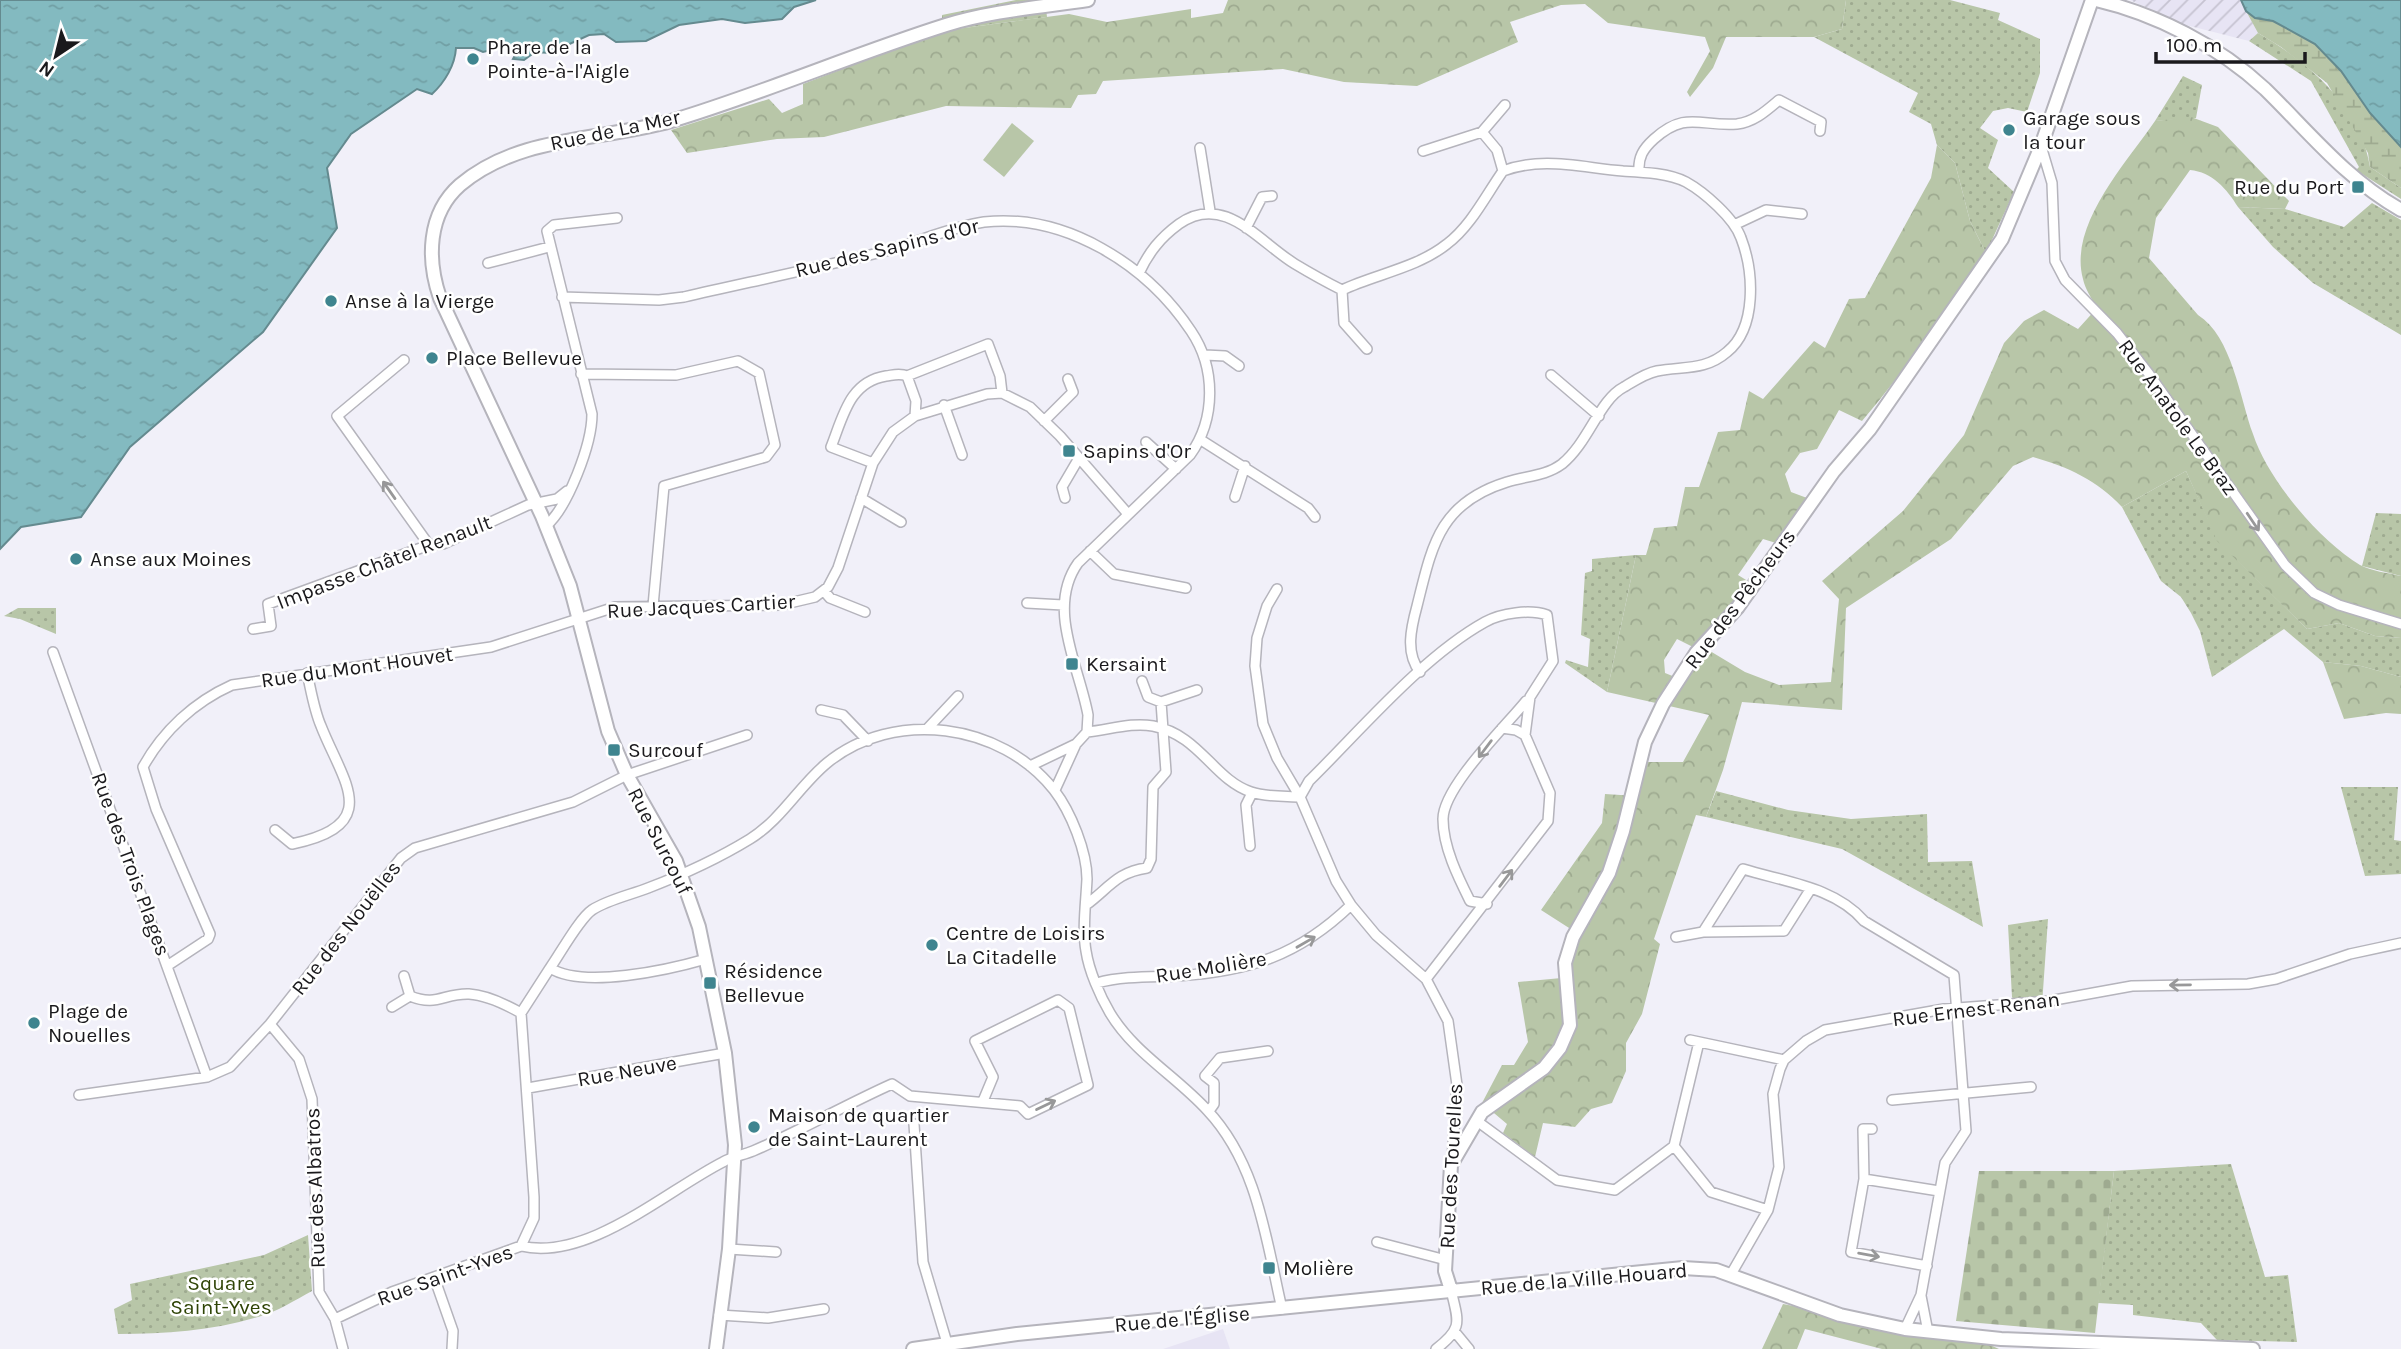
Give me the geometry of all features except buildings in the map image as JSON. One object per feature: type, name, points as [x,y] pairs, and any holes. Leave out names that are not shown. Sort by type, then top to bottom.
[{"type":"street","name":"Rue de La Mer","points":[[434,281],[431,249],[434,227],[442,208],[457,188],[491,165],[562,140],[668,122],[948,24],[1088,0]]},
{"type":"street","name":"Rue des Pêcheurs","points":[[1451,1165],[1482,1112],[1544,1068],[1560,1048],[1570,1025],[1565,963],[1573,937],[1609,873],[1623,831],[1645,742],[1662,704],[1696,653],[1738,607],[1834,471],[1870,429],[1994,251],[2019,203],[2094,0]]},
{"type":"street","points":[[2094,0],[2124,7],[2161,23],[2232,63],[2266,90],[2346,171],[2401,210]]},
{"type":"street","points":[[1639,172],[1640,157],[1648,145],[1664,130],[1681,121],[1736,124],[1755,120],[1779,100],[1821,122],[1820,131]]},
{"type":"street","points":[[1423,151],[1456,143],[1482,132],[1505,105]]},
{"type":"street","points":[[1482,132],[1497,150],[1503,171]]},
{"type":"street","name":"Rue Anatole Le Braz","points":[[2041,146],[2052,183],[2055,261],[2077,294],[2117,333],[2149,374],[2284,565],[2314,593],[2339,606],[2401,624]]},
{"type":"street","points":[[1200,148],[1210,212]]},
{"type":"street","points":[[1139,273],[1151,250],[1166,234],[1192,216],[1210,212],[1247,228],[1294,264],[1342,290],[1387,275],[1445,246],[1471,218],[1503,171],[1538,163],[1639,172],[1684,181],[1734,225],[1741,238],[1749,287],[1749,309],[1738,341],[1726,353],[1702,367],[1656,371],[1611,394],[1575,452],[1559,466],[1543,474],[1494,486],[1470,502],[1441,528],[1433,543],[1411,630],[1410,648],[1420,672]]},
{"type":"street","points":[[1247,228],[1262,197],[1272,196]]},
{"type":"street","points":[[1734,225],[1766,210],[1802,214]]},
{"type":"street","points":[[546,526],[558,516],[592,428],[592,414],[547,231],[551,226],[617,218]]},
{"type":"street","name":"Rue des Sapins d'Or","points":[[562,297],[659,300],[684,297],[884,251],[984,222],[1023,222],[1059,229],[1107,250],[1139,273],[1189,327],[1205,355],[1208,421],[1201,440],[1176,469],[1090,551],[1070,575],[1063,605],[1088,715],[1087,732]]},
{"type":"street","points":[[488,263],[549,247]]},
{"type":"street","name":"Rue Surcouf","points":[[434,281],[451,326],[546,526],[570,586],[608,732],[627,775],[681,874],[699,927],[725,1053],[734,1157],[729,1249],[716,1349]]},
{"type":"street","points":[[1342,290],[1344,323],[1367,349]]},
{"type":"street","points":[[873,463],[831,447],[854,391],[875,378],[903,374],[907,376],[988,344],[1000,376],[1002,393],[1030,407],[1128,514]]},
{"type":"street","points":[[1205,355],[1225,356],[1239,366]]},
{"type":"street","points":[[404,360],[337,416],[429,545]]},
{"type":"street","points":[[581,374],[676,375],[738,361],[759,373],[775,444],[766,457],[664,486],[653,606]]},
{"type":"street","points":[[1551,375],[1599,416]]},
{"type":"street","points":[[907,376],[916,401],[915,416]]},
{"type":"street","points":[[1044,421],[1073,391],[1068,379]]},
{"type":"street","name":"Rue Jacques Cartier","points":[[578,618],[615,607],[781,605],[804,600],[824,591],[838,568],[873,463],[893,432],[915,416],[944,405],[1002,393]]},
{"type":"street","points":[[944,405],[962,456]]},
{"type":"street","points":[[1201,440],[1308,508],[1315,517]]},
{"type":"street","points":[[1146,442],[1176,469]]},
{"type":"street","points":[[1065,498],[1062,487],[1079,458]]},
{"type":"street","points":[[1235,497],[1245,466]]},
{"type":"street","name":"Impasse Châtel Renault","points":[[253,629],[271,626],[268,604],[429,545],[443,544],[536,504],[557,499],[568,489]]},
{"type":"street","points":[[861,498],[901,522]]},
{"type":"street","points":[[1090,551],[1114,574],[1185,588]]},
{"type":"street","name":"Rue des Tourelles","points":[[1276,589],[1267,606],[1257,638],[1255,666],[1262,724],[1277,758],[1300,797],[1336,881],[1351,905],[1377,935],[1426,979],[1448,1021],[1457,1085],[1446,1260],[1451,1290]]},
{"type":"street","name":"Rue Jacques Cartier","points":[[824,591],[830,598],[865,612]]},
{"type":"street","points":[[1027,603],[1063,605]]},
{"type":"street","points":[[1055,790],[1076,744],[1087,732],[1132,726],[1164,729],[1191,743],[1237,784],[1252,793],[1300,797],[1309,781],[1420,672],[1484,623],[1497,617],[1537,612],[1548,615],[1553,661],[1530,697],[1449,797],[1443,818],[1449,853],[1471,901],[1470,915],[1464,932]]},
{"type":"street","name":"Rue du Mont Houvet","points":[[167,966],[208,939],[210,934],[147,785],[144,767],[154,748],[194,707],[232,685],[491,647],[578,618]]},
{"type":"street","name":"Rue des Trois Plages","points":[[53,652],[207,1077]]},
{"type":"street","points":[[275,830],[292,844],[317,839],[331,831],[350,805],[346,779],[320,725],[307,673]]},
{"type":"street","points":[[1142,681],[1148,697],[1161,702],[1197,690]]},
{"type":"street","points":[[927,729],[958,695]]},
{"type":"street","points":[[1426,979],[1487,904],[1548,821],[1550,793],[1525,736],[1530,697]]},
{"type":"street","points":[[1086,905],[1118,876],[1149,864],[1153,787],[1166,772],[1161,702]]},
{"type":"street","points":[[821,710],[843,715],[868,741]]},
{"type":"street","points":[[521,1246],[534,1218],[528,1088],[521,1013],[590,911],[681,874],[750,839],[828,762],[868,741],[891,733],[927,729],[958,732],[1003,748],[1030,766],[1055,790],[1071,821],[1081,849],[1087,875],[1086,951],[1108,1009],[1131,1042],[1209,1111],[1225,1130],[1243,1160],[1255,1193],[1282,1309]]},
{"type":"street","points":[[1502,729],[1516,730],[1525,736]]},
{"type":"street","name":"Rue des Nouëlles","points":[[79,1095],[207,1077],[230,1067],[242,1058],[270,1024],[401,858],[415,848],[573,802],[627,775],[747,735]]},
{"type":"street","points":[[1030,766],[1076,744]]},
{"type":"street","points":[[1250,846],[1246,805],[1252,793]]},
{"type":"street","points":[[1703,932],[1743,869],[1810,890],[1822,890],[1856,911],[1864,921],[1954,975],[1966,1130],[1945,1163],[1921,1295],[1905,1329]]},
{"type":"street","points":[[1676,937],[1703,932],[1784,931],[1810,890]]},
{"type":"street","points":[[1471,901],[1487,904]]},
{"type":"street","name":"Rue Molière","points":[[1097,983],[1192,975],[1266,961],[1313,939],[1351,905]]},
{"type":"street","name":"Rue Ernest Renan","points":[[1784,1060],[1806,1041],[1836,1027],[1944,1009],[2038,1002],[2132,986],[2248,984],[2276,979],[2350,954],[2401,943]]},
{"type":"street","points":[[550,968],[577,979],[600,979],[706,959]]},
{"type":"street","points":[[404,976],[410,996]]},
{"type":"street","points":[[410,996],[428,1003],[467,994],[503,1003],[521,1013]]},
{"type":"street","points":[[392,1007],[410,996]]},
{"type":"street","points":[[1058,1000],[1069,1008],[1088,1085],[1028,1114],[1020,1106],[983,1101],[993,1077],[975,1041],[1058,1000]]},
{"type":"street","name":"Rue des Albatros","points":[[270,1024],[299,1059],[312,1099],[319,1292],[335,1319]]},
{"type":"street","points":[[1477,1121],[1557,1181],[1615,1190],[1674,1146],[1694,1041],[1784,1060],[1773,1094],[1779,1167],[1768,1210],[1730,1276]]},
{"type":"street","points":[[1209,1111],[1214,1104],[1214,1083],[1205,1076],[1220,1058],[1268,1051]]},
{"type":"street","name":"Rue Neuve","points":[[528,1088],[725,1053]]},
{"type":"street","name":"Rue Saint-Yves","points":[[335,1319],[391,1292],[521,1246],[537,1250],[584,1240],[621,1223],[734,1157],[892,1084],[910,1096],[983,1101]]},
{"type":"street","points":[[1892,1100],[2031,1087]]},
{"type":"street","points":[[914,1124],[923,1262],[947,1343]]},
{"type":"street","points":[[1872,1129],[1863,1129],[1864,1179],[1851,1252],[1927,1266]]},
{"type":"street","points":[[1674,1146],[1711,1192],[1768,1210]]},
{"type":"street","points":[[1864,1179],[1939,1191]]},
{"type":"street","points":[[1377,1242],[1446,1260]]},
{"type":"street","points":[[729,1249],[776,1252]]},
{"type":"street","name":"Rue de la Ville Houard","points":[[1451,1290],[1652,1269],[1716,1270],[1840,1315],[1905,1329],[2001,1339],[2253,1349]]},
{"type":"street","points":[[434,1276],[453,1331],[452,1349]]},
{"type":"street","points":[[1436,1349],[1455,1332],[1459,1322],[1451,1290]]},
{"type":"street","name":"Rue de l'Église","points":[[913,1349],[947,1343],[1429,1296],[1451,1290]]},
{"type":"street","points":[[1921,1295],[1928,1332]]},
{"type":"street","points":[[719,1315],[768,1318],[824,1309]]},
{"type":"street","points":[[335,1319],[343,1349]]},
{"type":"street","points":[[1455,1332],[1469,1349]]},
{"type":"shaded area","points":[[2130,0],[2241,0],[2258,33],[2249,41],[2182,24]]},
{"type":"shaded area","points":[[1223,1329],[1230,1349],[1163,1349]]},
{"type":"green space","points":[[1016,0],[1045,0],[1047,17],[942,31],[942,15]]},
{"type":"green space","points":[[1228,0],[1846,0],[1842,29],[1814,37],[1726,37],[1713,68],[1690,97],[1687,92],[1710,51],[1705,37],[1608,23],[1585,4],[1561,5],[1510,22],[1518,42],[1417,86],[1344,82],[1283,69],[1103,81],[1096,94],[1078,95],[1071,108],[946,106],[824,137],[777,139],[687,153],[671,130],[769,99],[782,113],[803,104],[803,84],[942,31],[1069,14],[1107,22],[1191,9],[1191,18],[1223,13]]},
{"type":"green space","points":[[1846,0],[1950,0],[2000,13],[1998,20],[2040,39],[2040,73],[2027,112],[2008,108],[1993,111],[1980,128],[1998,140],[1988,168],[2014,192],[1986,253],[1970,221],[1955,163],[1937,145],[1931,124],[1909,112],[1918,93],[1814,37],[1842,29]]},
{"type":"green space","points":[[2246,11],[2256,18],[2273,21],[2315,44],[2341,71],[2370,113],[2401,147],[2401,188],[2370,167],[2368,153],[2327,83],[2281,47],[2258,33]]},
{"type":"green space","points":[[2258,33],[2295,57],[2329,88],[2356,125],[2365,145],[2370,167],[2401,188],[2401,199],[2356,170],[2359,167],[2311,81],[2249,41]]},
{"type":"green space","points":[[2183,76],[2202,85],[2196,118],[2155,121]]},
{"type":"green space","points":[[2191,117],[2218,127],[2289,201],[2285,209],[2238,207],[2218,182],[2198,171],[2190,170],[2156,218],[2149,258],[2219,338],[2233,369],[2260,452],[2297,507],[2328,540],[2360,565],[2401,576],[2401,638],[2375,636],[2339,623],[2307,629],[2217,541],[2186,471],[2122,507],[2092,482],[2058,465],[2033,457],[2013,466],[1951,539],[1846,608],[1842,710],[1742,702],[1723,770],[1706,817],[1696,815],[1654,939],[1660,944],[1642,1014],[1626,1043],[1626,1071],[1612,1103],[1591,1109],[1575,1127],[1543,1123],[1535,1157],[1503,1133],[1507,1124],[1482,1103],[1502,1065],[1514,1065],[1528,1042],[1518,982],[1572,977],[1572,961],[1580,935],[1541,910],[1602,823],[1605,794],[1636,796],[1648,762],[1683,762],[1709,715],[1607,692],[1636,555],[1646,555],[1654,528],[1677,526],[1685,487],[1699,487],[1718,432],[1740,430],[1749,391],[1763,399],[1814,341],[1825,348],[1849,299],[1865,298],[1931,178],[1937,145],[1955,163],[1970,221],[1986,253],[1862,421],[1839,410],[1817,449],[1800,453],[1785,474],[1791,492],[1807,498],[1776,543],[1763,539],[1738,575],[1751,583],[1693,647],[1677,639],[1664,660],[1665,673],[1685,681],[1710,651],[1745,672],[1779,685],[1831,682],[1839,599],[1822,581],[1903,511],[1964,435],[2004,343],[2024,321],[2044,310],[2078,329],[2097,308],[2084,283],[2081,258],[2084,237],[2092,216],[2116,175],[2155,121]]},
{"type":"green space","points":[[1012,123],[1034,141],[1004,177],[983,160]]},
{"type":"green space","points":[[2372,203],[2401,220],[2401,335],[2313,283],[2273,247],[2238,207],[2285,209],[2344,227]]},
{"type":"green space","points":[[2186,471],[2218,541],[2307,629],[2339,623],[2375,636],[2401,638],[2401,677],[2361,666],[2323,662],[2284,629],[2212,677],[2200,631],[2191,613],[2181,597],[2161,581],[2122,507]]},
{"type":"green space","points":[[2376,513],[2401,514],[2401,576],[2362,566]]},
{"type":"green space","points":[[1636,555],[1607,692],[1565,663],[1566,660],[1588,667],[1590,639],[1581,635],[1585,573],[1592,571],[1592,559]]},
{"type":"green space","points":[[18,608],[56,608],[56,634],[20,619],[4,616]]},
{"type":"green space","points":[[2323,662],[2361,666],[2401,677],[2401,714],[2386,713],[2344,719]]},
{"type":"green space","points":[[2341,787],[2398,787],[2394,840],[2401,841],[2401,874],[2365,876]]},
{"type":"green space","points":[[1716,791],[1788,810],[1851,819],[1927,814],[1928,862],[1972,861],[1983,927],[1842,849],[1706,817]]},
{"type":"green space","points":[[2048,919],[2042,1005],[2019,1009],[2012,997],[2008,925]]},
{"type":"green space","points":[[2231,1164],[2265,1277],[2288,1275],[2297,1342],[2217,1340],[2201,1323],[2133,1315],[2133,1305],[2098,1303],[2114,1171]]},
{"type":"green space","points":[[1979,1171],[2114,1171],[2095,1333],[1956,1321]]},
{"type":"green space","name":"Square Saint-Yves","points":[[308,1235],[312,1291],[286,1305],[258,1317],[206,1329],[118,1334],[114,1309],[132,1300],[130,1284],[264,1255]]},
{"type":"green space","points":[[1783,1304],[1988,1344],[1999,1349],[1882,1349],[1805,1329],[1797,1349],[1762,1349]]},
{"type":"water","points":[[0,0],[816,0],[794,7],[782,19],[745,23],[722,19],[679,25],[646,41],[616,42],[604,34],[589,35],[550,53],[535,52],[524,60],[513,59],[518,50],[512,45],[483,52],[474,48],[456,48],[448,73],[432,94],[417,89],[351,134],[327,168],[337,228],[263,332],[130,447],[81,517],[21,527],[0,549]]},
{"type":"water","points":[[2241,0],[2401,0],[2401,147],[2370,113],[2341,71],[2315,44],[2273,21],[2255,18],[2246,11]]},
{"type":"place","name":"Phare de la Pointe-à-l'Aigle","points":[[473,59]]},
{"type":"place","name":"Garage sous la tour","points":[[2009,130]]},
{"type":"place","name":"Rue du Port","points":[[2358,187]]},
{"type":"place","name":"Anse à la Vierge","points":[[331,301]]},
{"type":"place","name":"Place Bellevue","points":[[432,358]]},
{"type":"place","name":"Sapins d'Or","points":[[1069,451]]},
{"type":"place","name":"Anse aux Moines","points":[[76,559]]},
{"type":"place","name":"Kersaint","points":[[1072,664]]},
{"type":"place","name":"Surcouf","points":[[614,750]]},
{"type":"place","name":"Centre de Loisirs La Citadelle","points":[[932,945]]},
{"type":"place","name":"Résidence Bellevue","points":[[710,983]]},
{"type":"place","name":"Plage de Nouelles","points":[[34,1023]]},
{"type":"place","name":"Maison de quartier de Saint-Laurent","points":[[754,1127]]},
{"type":"place","name":"Molière","points":[[1269,1268]]}]
